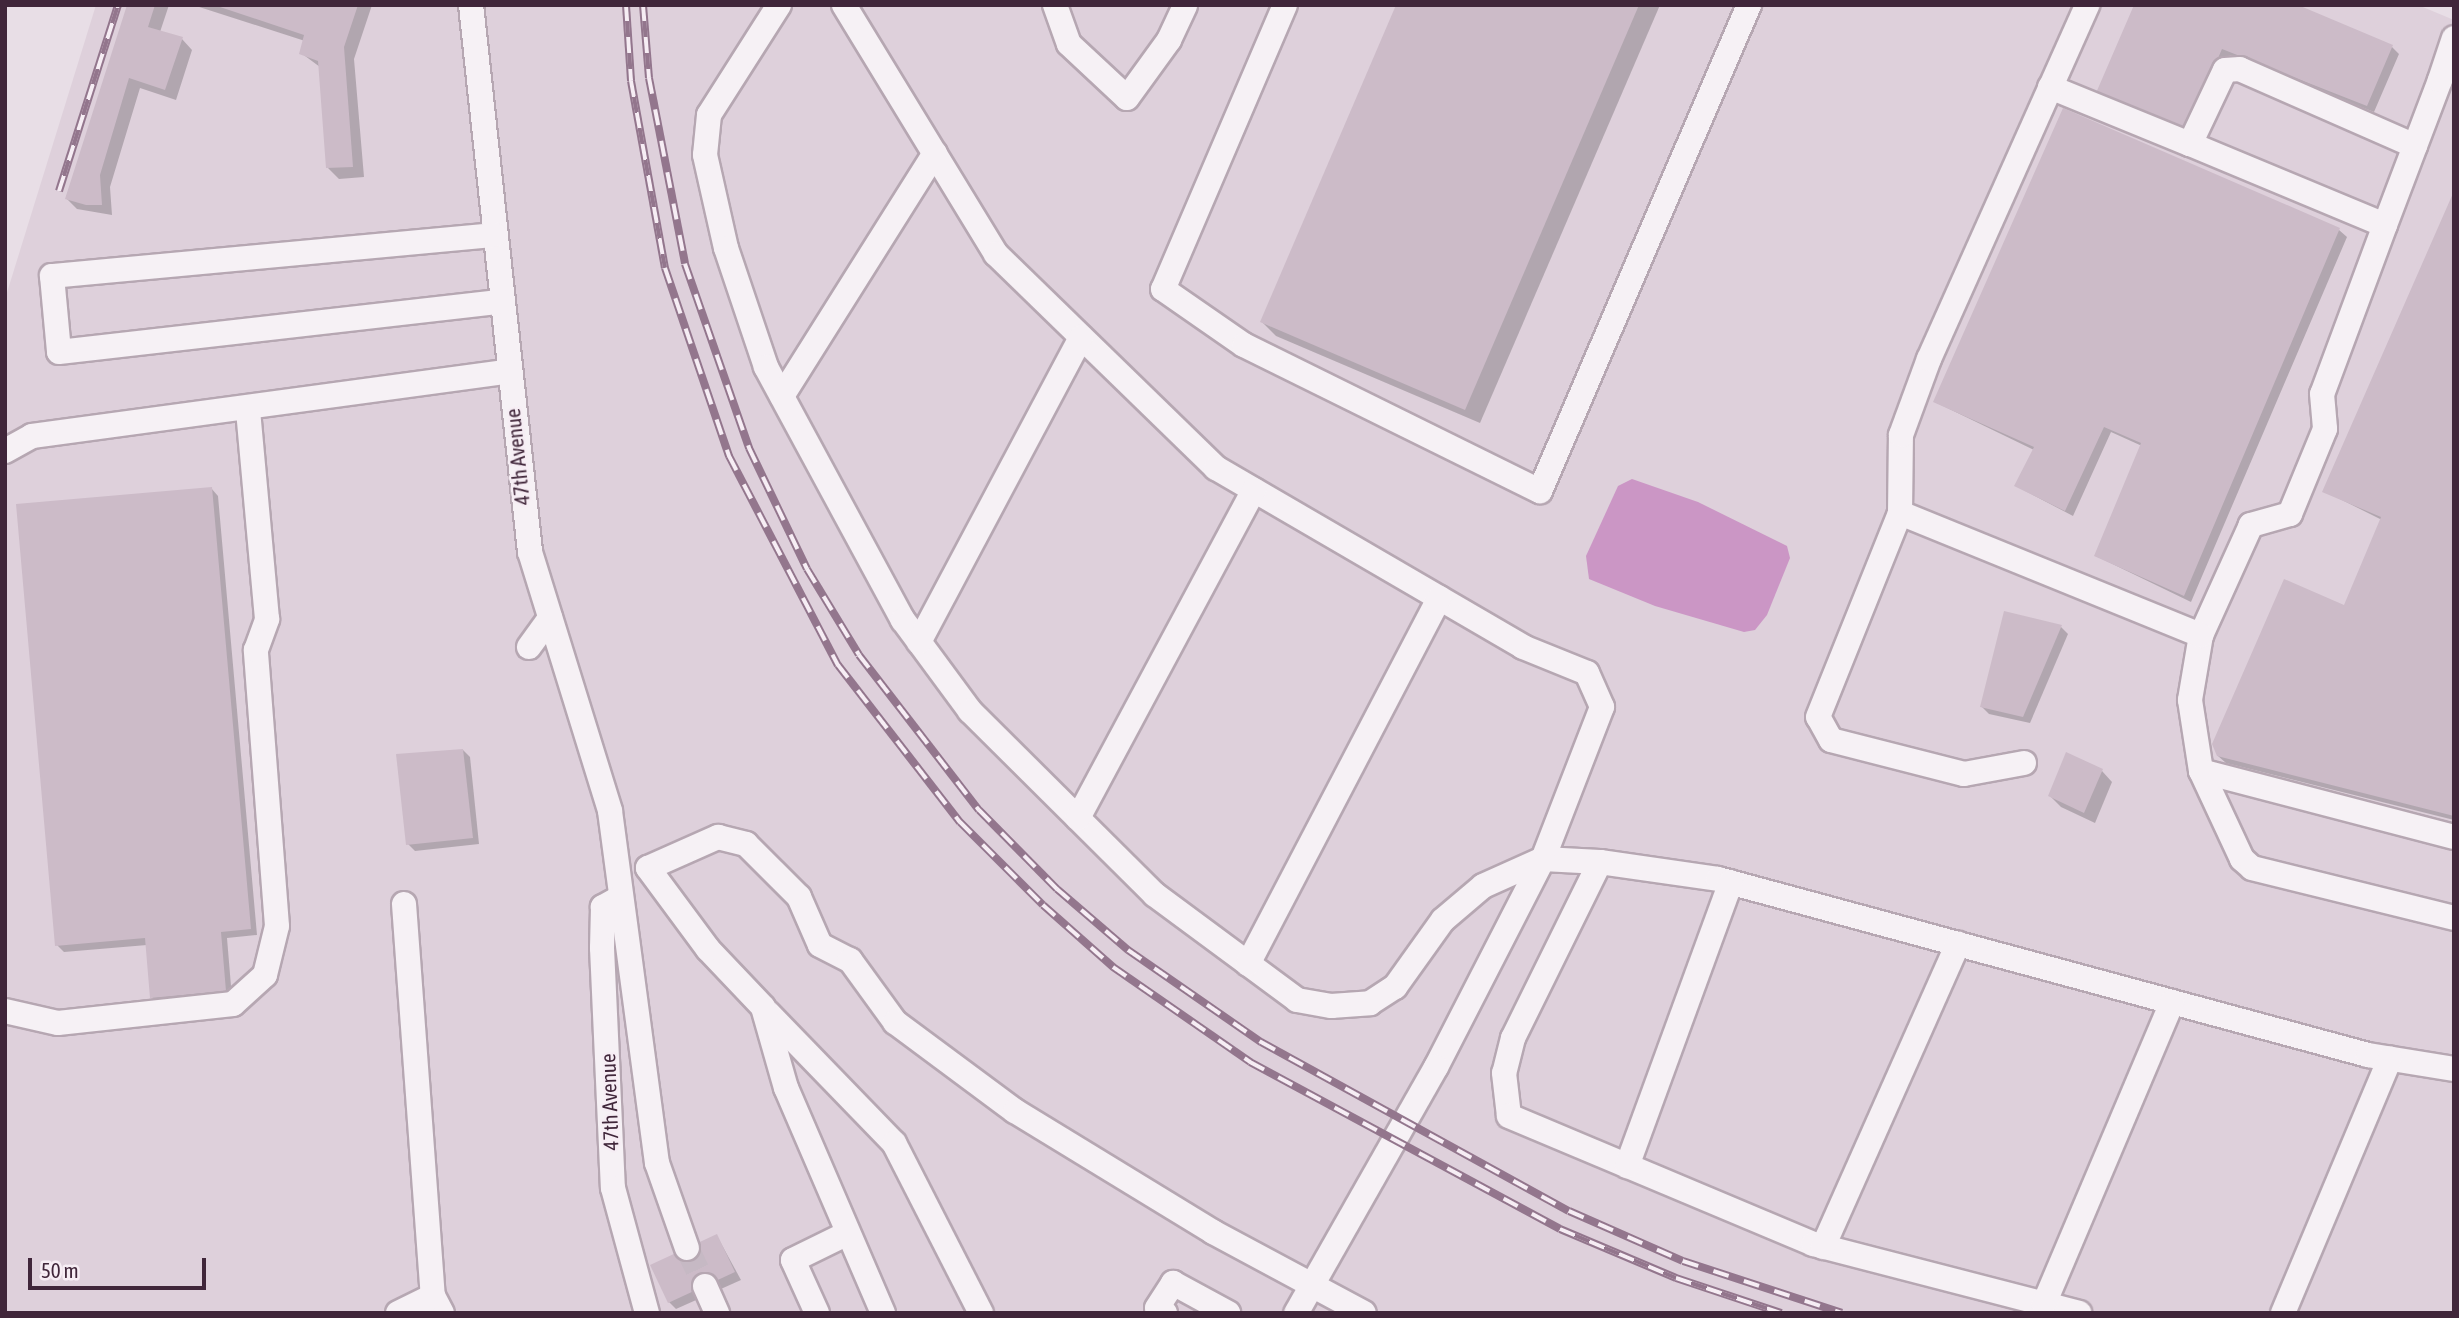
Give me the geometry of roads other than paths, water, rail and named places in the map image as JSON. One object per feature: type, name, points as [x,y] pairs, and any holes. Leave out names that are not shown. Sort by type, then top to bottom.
[{"type":"street","name":"47th Avenue","points":[[471,5],[508,372],[530,552],[610,811],[657,1163],[687,1248]]},
{"type":"street","points":[[779,5],[709,114],[705,155],[726,248],[766,367],[919,642],[970,711],[1154,894],[1297,1000],[1331,1006],[1370,1003],[1395,987],[1443,920],[1473,895],[1542,859],[1600,862],[1731,882],[2390,1059],[2454,1069]]},
{"type":"street","points":[[844,5],[996,254],[1216,468],[1523,648],[1587,673],[1602,707],[1542,859],[1436,1067],[1296,1313]]},
{"type":"street","points":[[1055,5],[1069,44],[1127,99],[1169,40],[1185,5]]},
{"type":"street","points":[[1285,5],[1163,289],[1244,345],[1541,491],[1749,5]]},
{"type":"street","points":[[2024,763],[1964,774],[1831,740],[1818,717],[1900,513],[1901,435],[1929,359],[2087,5]]},
{"type":"street","points":[[2454,38],[2447,83],[2415,146],[2322,394],[2325,429],[2290,514],[2252,525],[2201,635],[2190,700],[2200,771],[2242,859],[2252,868],[2454,918]]},
{"type":"street","points":[[2190,144],[2225,70],[2240,69],[2415,146]]},
{"type":"street","points":[[2050,87],[2385,225]]},
{"type":"street","points":[[782,396],[934,153]]},
{"type":"street","points":[[494,235],[51,276],[60,352],[501,302]]},
{"type":"street","points":[[919,642],[1081,337]]},
{"type":"street","points":[[5,451],[32,436],[508,372]]},
{"type":"street","points":[[5,1011],[58,1023],[233,1004],[265,975],[277,926],[256,650],[267,619],[248,409]]},
{"type":"street","points":[[1078,818],[1254,490]]},
{"type":"street","points":[[1900,513],[2201,635]]},
{"type":"street","points":[[1248,964],[1438,598]]},
{"type":"street","points":[[529,647],[550,618]]},
{"type":"street","points":[[2200,771],[2454,836]]},
{"type":"street","points":[[619,871],[648,868],[718,838],[746,844],[799,897],[820,946],[850,960],[895,1022],[1015,1111],[1213,1232],[1364,1313]]},
{"type":"street","points":[[1600,862],[1513,1038],[1504,1073],[1509,1116],[1824,1247],[2080,1313]]},
{"type":"street","points":[[648,868],[708,949],[894,1143],[981,1313]]},
{"type":"street","points":[[1626,1166],[1731,882]]},
{"type":"street","name":"47th Avenue","points":[[621,897],[603,907],[602,948],[613,1188],[647,1313]]},
{"type":"street","points":[[398,1313],[437,1304],[404,904]]},
{"type":"street","points":[[1824,1247],[1958,944]]},
{"type":"street","points":[[2043,1304],[2172,1002]]},
{"type":"street","points":[[763,1007],[786,1088],[846,1234],[883,1313]]},
{"type":"street","points":[[2283,1313],[2390,1059]]},
{"type":"street","points":[[817,1313],[793,1260],[846,1234]]},
{"type":"street","points":[[1165,1313],[1157,1308],[1173,1283],[1228,1313]]},
{"type":"street","points":[[705,1286],[717,1313]]},
{"type":"tunnel","points":[[687,1248],[705,1286]]},
{"type":"railway","points":[[59,191],[118,5]]},
{"type":"railway","points":[[626,5],[631,81],[665,268],[729,456],[838,665],[960,822],[1043,905],[1113,967],[1250,1062],[1560,1229],[1676,1278],[1781,1313]]},
{"type":"railway","points":[[643,5],[649,78],[685,264],[749,448],[807,569],[859,655],[979,810],[1057,889],[1128,950],[1261,1042],[1569,1211],[1683,1261],[1842,1313]]}]
